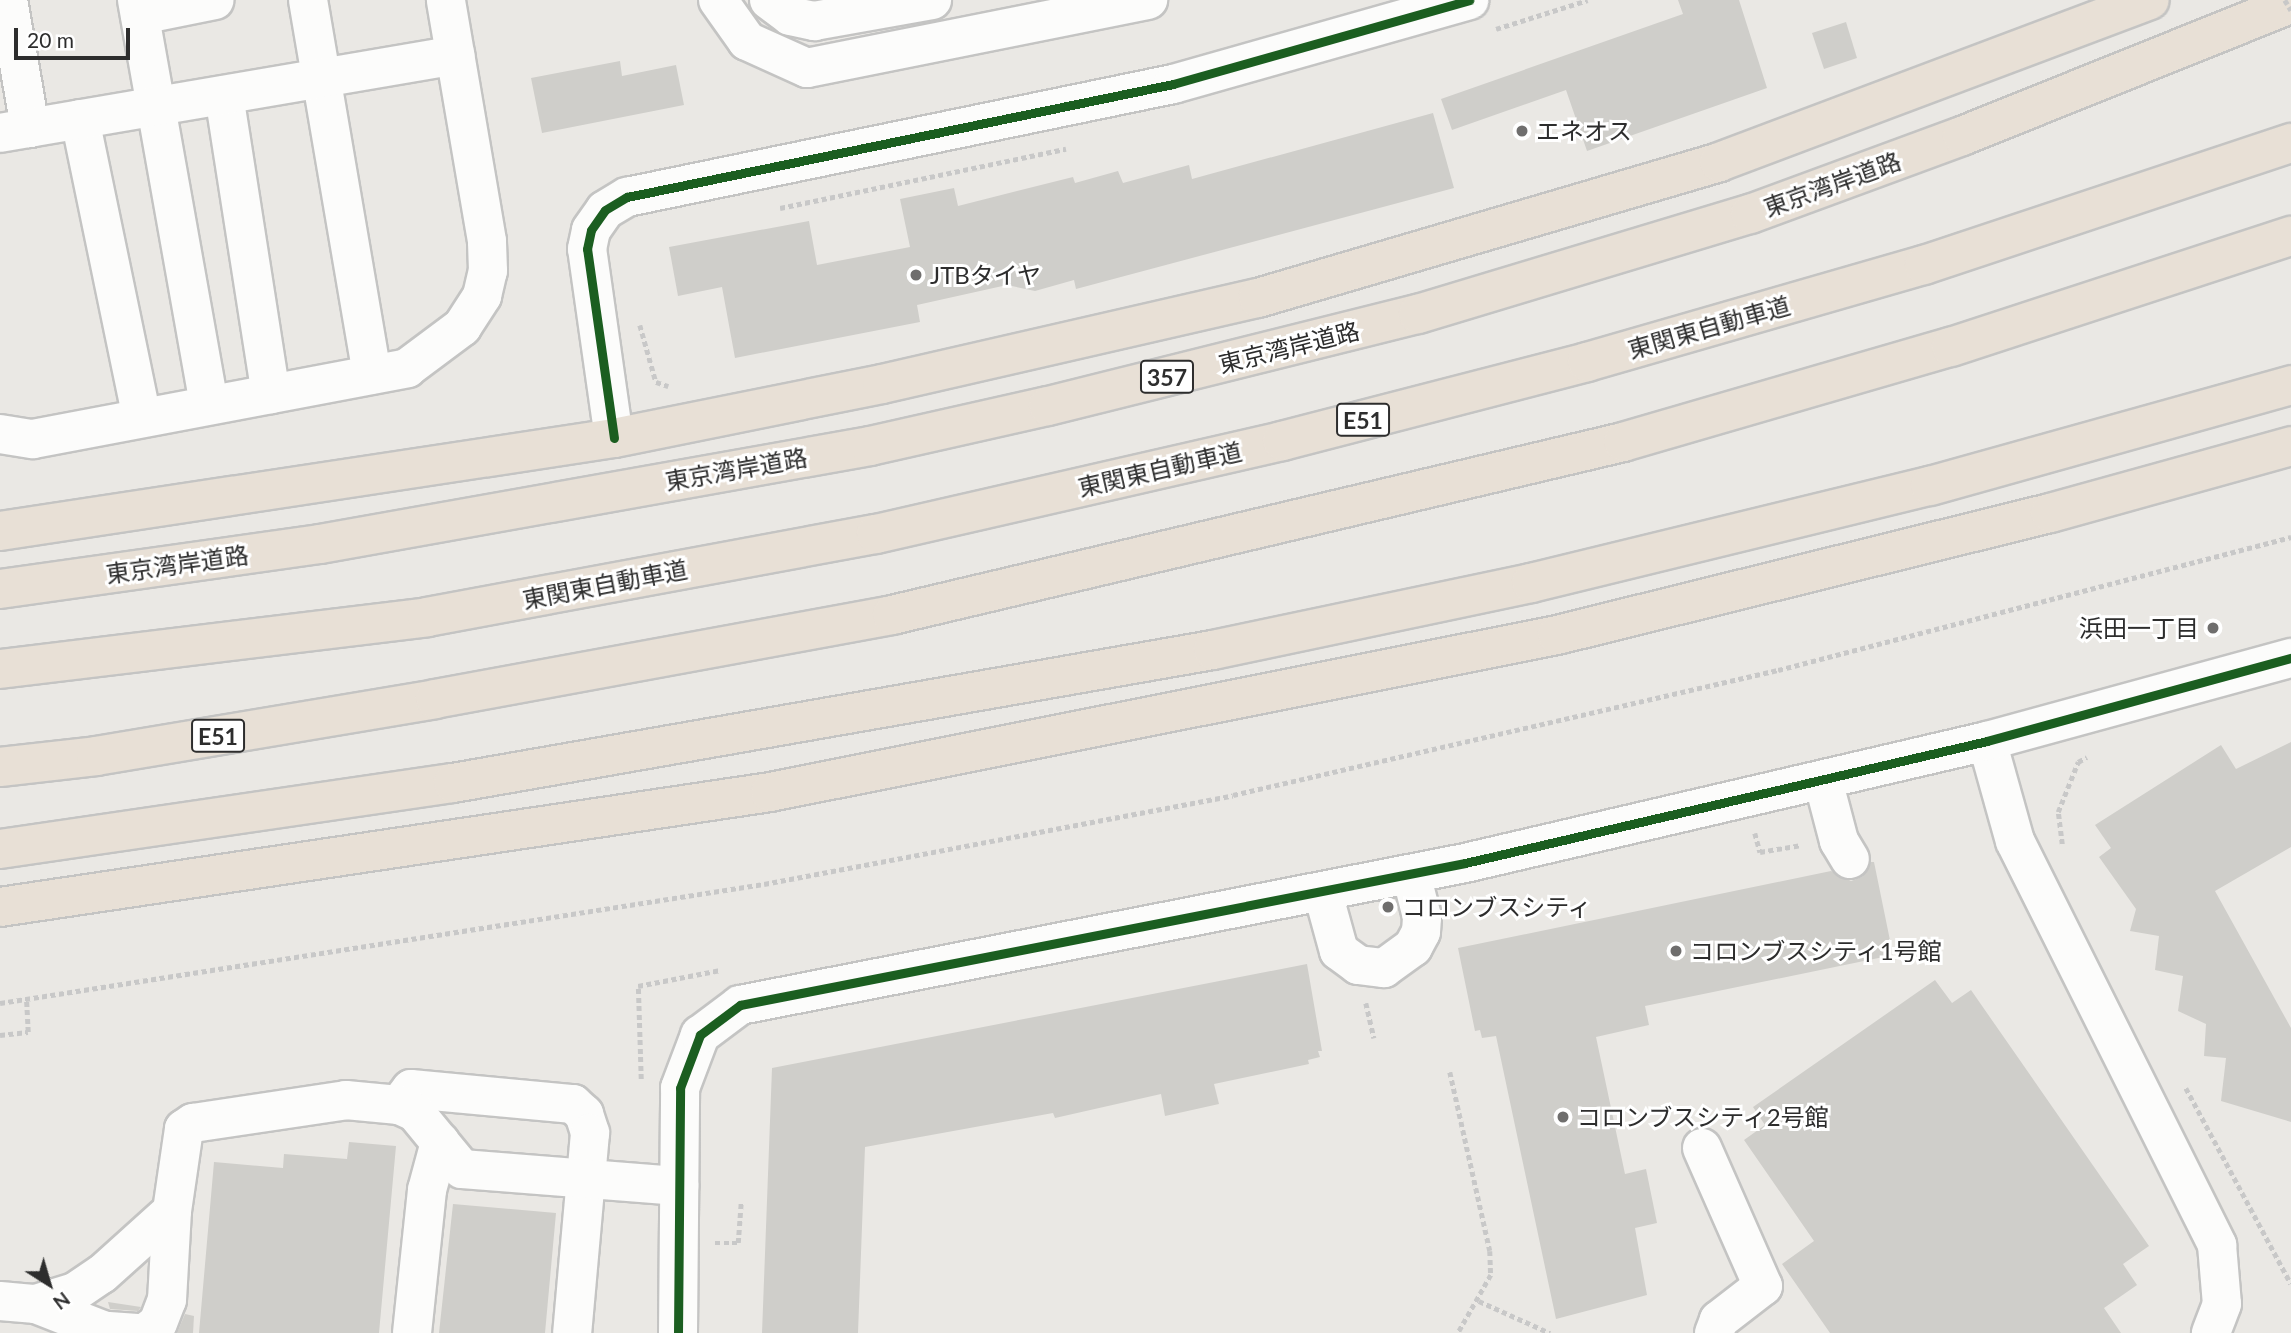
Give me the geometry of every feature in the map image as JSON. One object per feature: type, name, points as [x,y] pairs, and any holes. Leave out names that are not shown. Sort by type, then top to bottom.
[{"type":"highway","name":"357","points":[[0,531],[614,438],[882,384],[1258,298],[1484,234],[1719,162],[2139,3]]},
{"type":"highway","name":"東京湾岸道路","points":[[0,589],[320,544],[870,446],[1048,407],[1418,314],[1750,214],[1999,121],[2291,4]]},
{"type":"highway","name":"東関東自動車道","points":[[0,669],[427,617],[876,534],[1268,444],[1587,362],[1924,265],[2286,145]]},
{"type":"highway","name":"E51","points":[[0,767],[96,756],[435,699],[892,615],[1623,442],[1951,347],[2279,241]]},
{"type":"highway","points":[[0,849],[453,783],[1213,650],[1531,583],[1930,486],[2291,385]]},
{"type":"highway","points":[[0,907],[770,792],[1544,638],[2050,513],[2291,446]]},
{"type":"street","points":[[8,0],[15,131],[455,55]]},
{"type":"street","points":[[209,405],[139,8],[215,0]]},
{"type":"street","points":[[0,434],[33,439],[407,368],[426,358],[462,327],[482,296],[488,271],[486,241],[446,0]]},
{"type":"street","points":[[718,0],[747,41],[807,68],[1148,0]]},
{"type":"street","points":[[769,0],[790,16],[814,21],[923,1]]},
{"type":"street","points":[[319,3],[321,78],[372,375]]},
{"type":"street","points":[[614,438],[587,249],[591,230],[605,210],[626,197],[1172,84],[1475,17]]},
{"type":"street","points":[[224,95],[271,394]]},
{"type":"street","points":[[80,119],[142,418]]},
{"type":"street","points":[[678,1333],[680,1088],[686,1063],[700,1035],[740,1005],[1411,874],[1987,741],[2291,658]]},
{"type":"street","points":[[1987,741],[2015,841],[2217,1245],[2222,1304],[2211,1333]]},
{"type":"street","points":[[1823,780],[1839,841],[1850,859]]},
{"type":"street","points":[[1323,893],[1339,951],[1357,965],[1384,968],[1406,953],[1421,932],[1422,917],[1411,874]]},
{"type":"street","points":[[398,1105],[411,1089],[573,1104],[584,1114],[590,1133],[572,1333]]},
{"type":"street","points":[[145,1333],[158,1323],[167,1300],[172,1210],[184,1129],[193,1123],[346,1100],[398,1105],[415,1112],[462,1169],[585,1181],[679,1186]]},
{"type":"street","points":[[412,1333],[427,1190],[440,1142]]},
{"type":"street","points":[[1702,1148],[1763,1286],[1720,1329]]},
{"type":"street","points":[[18,1302],[75,1292],[102,1274],[172,1210]]},
{"type":"street","points":[[18,1302],[105,1331],[137,1333]]},
{"type":"path","points":[[1475,17],[1588,0]]},
{"type":"path","points":[[2286,0],[2291,10]]},
{"type":"path","points":[[769,210],[1078,146]]},
{"type":"path","points":[[640,322],[656,382],[677,388]]},
{"type":"path","points":[[0,1003],[764,884],[1233,795],[1778,670],[2291,537]]},
{"type":"path","points":[[2063,850],[2058,812],[2078,762],[2090,755]]},
{"type":"path","points":[[1754,832],[1760,852],[1805,844],[1807,855]]},
{"type":"path","points":[[0,1035],[28,1032],[26,999]]},
{"type":"path","points":[[1450,1072],[1490,1251],[1491,1275],[1479,1301],[1458,1333]]},
{"type":"path","points":[[2181,1079],[2291,1284]]},
{"type":"path","points":[[714,1243],[738,1243],[741,1202]]},
{"type":"path","points":[[1479,1301],[1550,1333]]},
{"type":"building","points":[[1678,0],[1739,0],[1767,88],[1587,151],[1566,90],[1452,130],[1441,99],[1683,14]]},
{"type":"building","points":[[1846,22],[1857,58],[1824,69],[1812,33]]},
{"type":"building","points":[[620,61],[622,76],[676,65],[684,105],[542,133],[531,78]]},
{"type":"building","points":[[1433,113],[1454,188],[1076,289],[1074,280],[1035,291],[1007,285],[917,305],[920,322],[735,358],[722,287],[678,296],[669,247],[809,221],[817,265],[910,247],[900,199],[954,188],[958,206],[1073,177],[1075,183],[1118,171],[1123,183],[1189,165],[1192,179]]},
{"type":"building","points":[[2291,742],[2291,847],[2215,891],[2291,1028],[2291,1122],[2221,1101],[2226,1058],[2204,1056],[2206,1024],[2178,1011],[2183,976],[2155,970],[2159,936],[2130,931],[2136,909],[2099,857],[2111,848],[2095,825],[2221,745],[2236,769]]},
{"type":"building","points":[[1871,862],[1874,862],[1893,955],[1645,1006],[1649,1025],[1596,1037],[1625,1174],[1646,1169],[1657,1223],[1635,1228],[1647,1295],[1556,1319],[1496,1036],[1482,1038],[1480,1030],[1475,1031],[1458,948],[1831,871],[1851,881],[1862,877]]},
{"type":"building","points":[[1307,964],[1322,1051],[1318,1051],[1320,1057],[1308,1060],[1309,1064],[1214,1084],[1219,1104],[1165,1116],[1161,1094],[1055,1118],[1053,1113],[865,1147],[858,1333],[762,1333],[772,1068]]},
{"type":"building","points":[[1935,980],[1952,1003],[1971,990],[2149,1246],[2123,1264],[2137,1285],[2104,1308],[2121,1333],[1830,1333],[1782,1264],[1814,1241],[1744,1140],[1765,1125],[1753,1107]]},
{"type":"building","points":[[349,1142],[396,1146],[379,1333],[199,1333],[214,1162],[283,1168],[284,1154],[347,1159]]},
{"type":"building","points":[[453,1204],[556,1213],[545,1333],[439,1333]]},
{"type":"building","points":[[108,1302],[141,1307],[138,1311],[110,1309]]},
{"type":"building","points":[[185,1314],[194,1316],[193,1333],[177,1333]]},
{"type":"cycle path","points":[[614,438],[587,249],[591,230],[605,210],[627,197],[1173,84],[1469,0]]},
{"type":"cycle path","points":[[678,1333],[680,1088],[700,1035],[740,1005],[1465,863],[1987,741],[2291,658]]},
{"type":"place","name":"エネオス","points":[[1522,131]]},
{"type":"place","name":"JTBタイヤ","points":[[916,275]]},
{"type":"place","name":"浜田一丁目","points":[[2213,628]]},
{"type":"place","name":"コロンブスシティ","points":[[1388,907]]},
{"type":"place","name":"コロンブスシティ1号館","points":[[1676,951]]},
{"type":"place","name":"コロンブスシティ2号館","points":[[1563,1117]]}]
